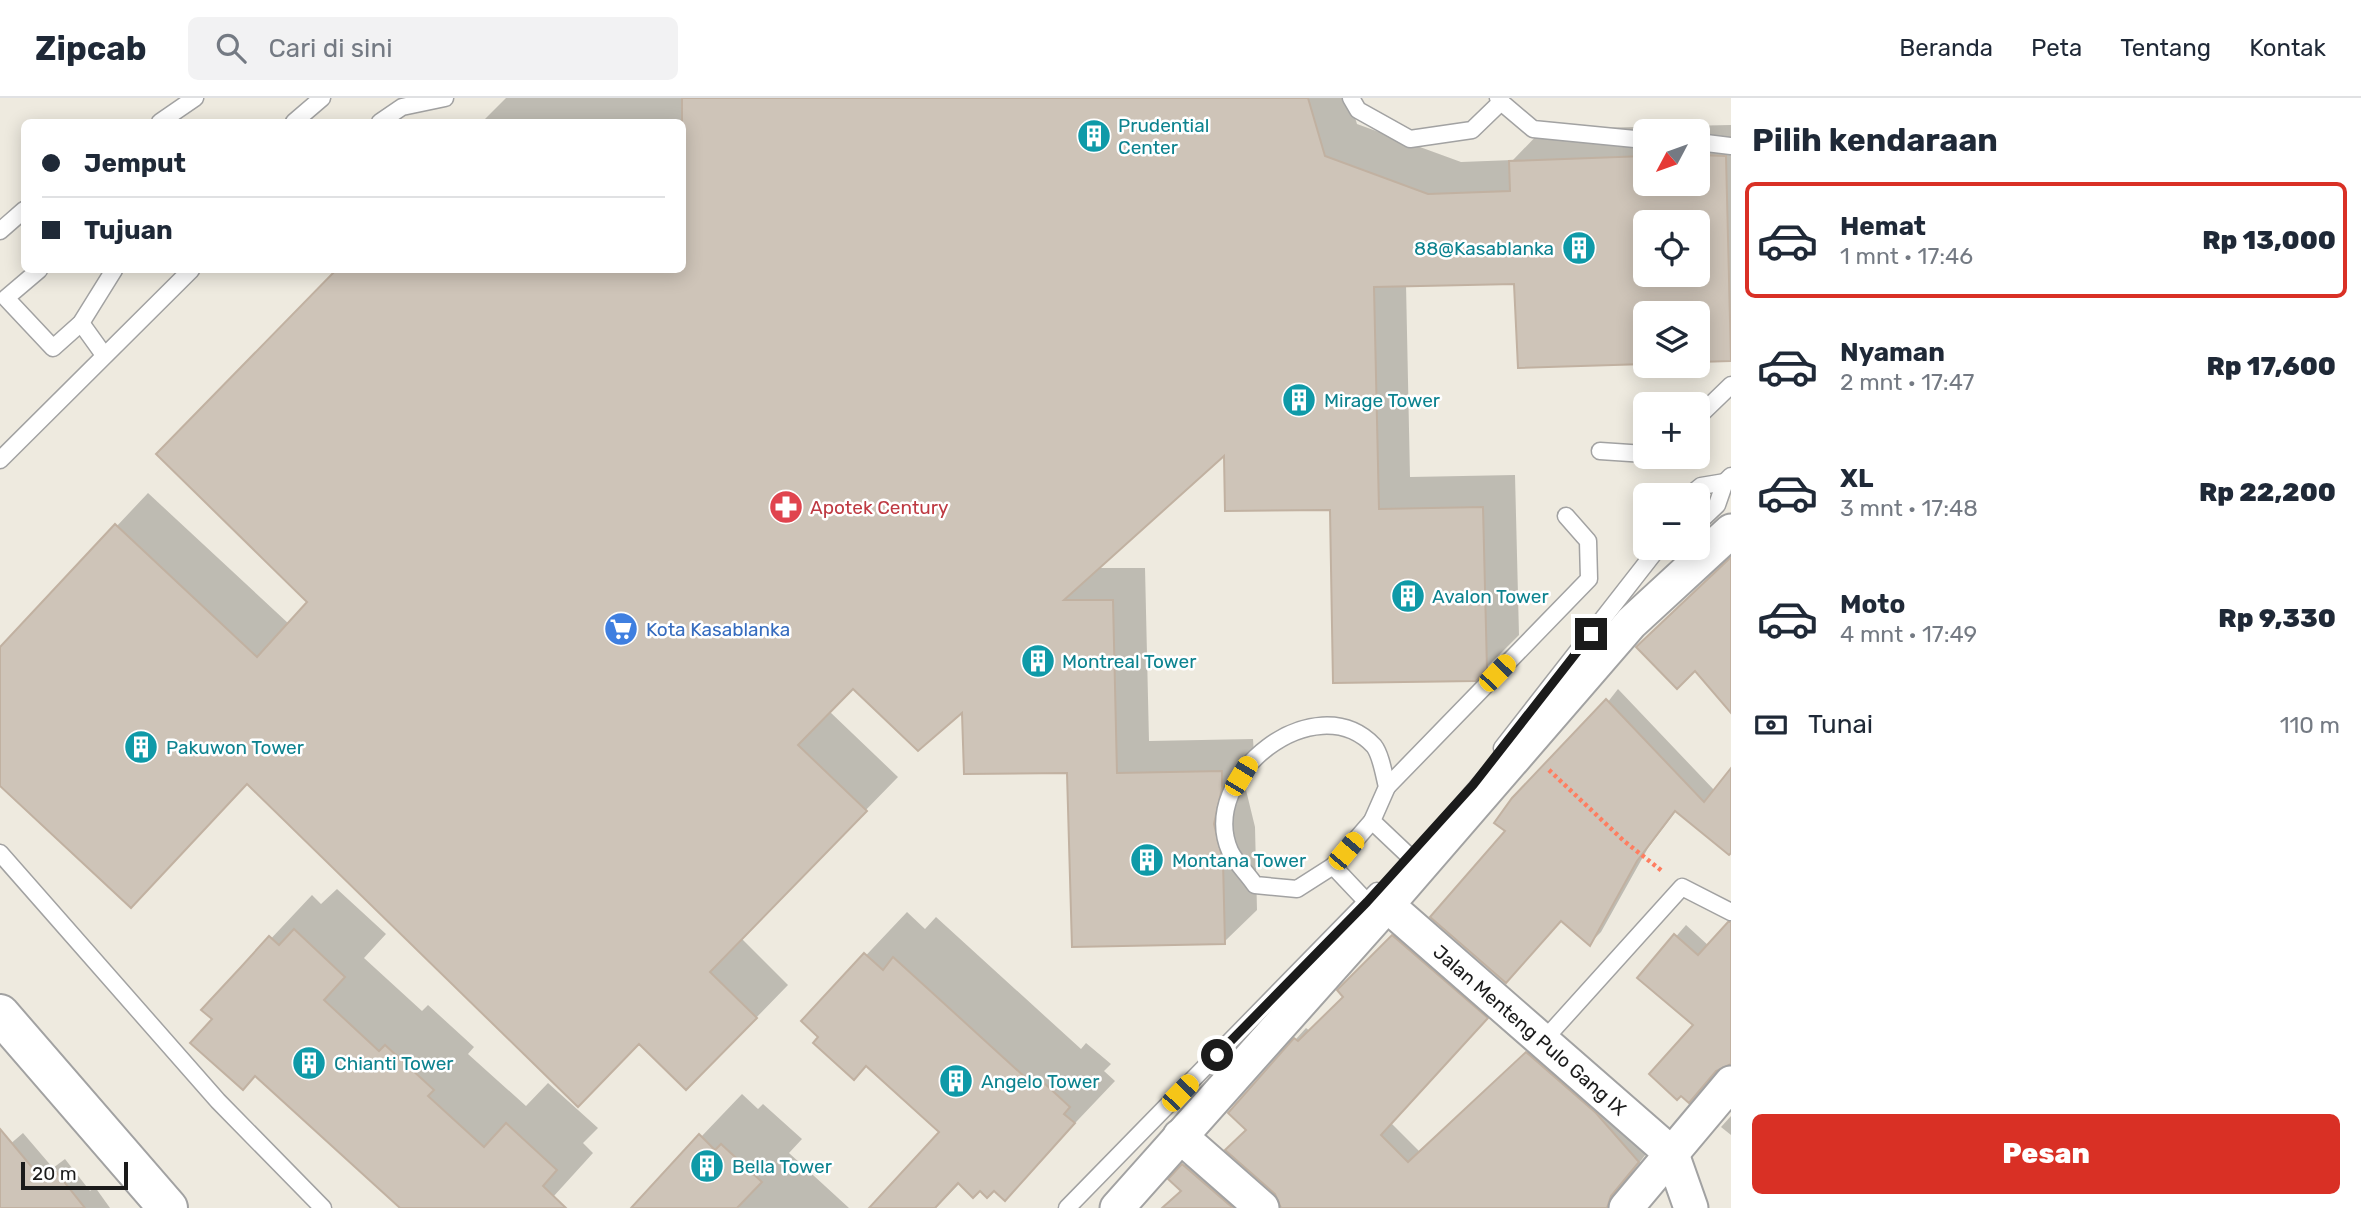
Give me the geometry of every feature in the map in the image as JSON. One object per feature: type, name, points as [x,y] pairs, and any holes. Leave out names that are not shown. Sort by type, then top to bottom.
[{"type":"street","points":[[1117,1208],[1377,904],[1525,746],[1631,623],[1731,531]]},
{"type":"street","name":"Jalan Menteng Pulo Gang IX","points":[[1377,904],[1542,1041],[1672,1154],[1691,1208]]},
{"type":"street","points":[[0,1014],[168,1208]]},
{"type":"street","points":[[1626,1208],[1731,1083]]},
{"type":"street","points":[[1180,1136],[1262,1208]]},
{"type":"lane","points":[[175,118],[195,98]]},
{"type":"lane","points":[[298,119],[322,98]]},
{"type":"lane","points":[[383,119],[401,102],[445,98]]},
{"type":"lane","points":[[1351,98],[1358,110],[1410,139],[1472,130],[1500,100],[1533,129],[1633,138]]},
{"type":"lane","points":[[1710,143],[1731,146]]},
{"type":"lane","points":[[0,231],[21,213]]},
{"type":"lane","points":[[35,273],[6,298],[53,348],[81,323],[112,273]]},
{"type":"lane","points":[[0,460],[188,273]]},
{"type":"lane","points":[[81,323],[104,355]]},
{"type":"lane","points":[[1710,406],[1731,386]]},
{"type":"lane","points":[[1600,451],[1633,453]]},
{"type":"lane","points":[[1710,484],[1728,479]]},
{"type":"lane","points":[[1710,512],[1717,505],[1728,479]]},
{"type":"lane","points":[[1387,787],[1375,748],[1346,726],[1315,726],[1282,739],[1251,760],[1231,792],[1225,826],[1230,851],[1255,885],[1297,889],[1333,866],[1372,821],[1387,787],[1589,579],[1588,541],[1566,516]]},
{"type":"lane","points":[[1067,1208],[1377,904],[1409,856],[1473,785],[1649,560]]},
{"type":"lane","points":[[1372,821],[1409,856]]},
{"type":"lane","points":[[0,853],[218,1101],[323,1208]]},
{"type":"lane","points":[[1333,866],[1377,904]]},
{"type":"lane","points":[[1542,1041],[1682,887],[1731,912]]},
{"type":"path","points":[[1525,746],[1624,841],[1682,887]]},
{"type":"building","name":"Kota Kasablanka","points":[[682,98],[1308,98],[1325,156],[1428,194],[1510,191],[1509,161],[1633,156],[1633,196],[1710,196],[1710,155],[1726,156],[1731,361],[1710,362],[1710,301],[1633,301],[1633,364],[1518,368],[1514,284],[1374,287],[1379,509],[1483,507],[1487,669],[1476,681],[1333,683],[1330,510],[1225,511],[1224,456],[1064,600],[1113,600],[1117,773],[1222,771],[1222,788],[1214,824],[1223,861],[1225,944],[1072,947],[1067,773],[964,774],[962,713],[918,751],[853,689],[798,745],[867,811],[710,972],[757,1018],[686,1090],[639,1044],[578,1107],[247,784],[131,908],[0,786],[0,647],[115,524],[257,657],[307,602],[156,454],[333,273],[686,273],[686,119],[682,119]]},
{"type":"building","points":[[1731,557],[1731,713],[1695,671],[1677,689],[1636,647]]},
{"type":"building","points":[[1606,699],[1704,802],[1731,768],[1731,853],[1729,855],[1675,811],[1637,861],[1590,946],[1561,921],[1506,983],[1430,917],[1505,831],[1494,823],[1512,798]]},
{"type":"building","points":[[1728,922],[1731,922],[1731,1064],[1716,1071],[1689,1103],[1681,1096],[1677,1100],[1649,1074],[1693,1025],[1637,978],[1674,934],[1698,955]]},
{"type":"building","name":"Chianti Tower","points":[[294,929],[345,977],[324,1000],[379,1051],[385,1045],[434,1090],[428,1096],[484,1147],[506,1123],[557,1170],[543,1186],[566,1208],[400,1208],[255,1076],[243,1090],[190,1043],[212,1019],[201,1010],[269,936],[279,945]]},
{"type":"building","points":[[1392,935],[1488,1018],[1381,1135],[1408,1162],[1526,1052],[1596,1113],[1639,1162],[1611,1196],[1607,1208],[1281,1208],[1275,1194],[1225,1150],[1246,1130],[1228,1113],[1294,1038],[1298,1041],[1343,997],[1337,990]]},
{"type":"building","name":"Angelo Tower","points":[[864,953],[883,970],[893,957],[1038,1089],[1044,1083],[1070,1107],[1064,1114],[1075,1123],[1005,1201],[994,1191],[987,1198],[980,1191],[973,1198],[958,1183],[935,1208],[869,1208],[939,1132],[866,1066],[854,1080],[813,1043],[818,1037],[801,1021]]},
{"type":"building","points":[[0,1129],[41,1178],[53,1168],[85,1208],[0,1208]]},
{"type":"building","name":"Bella Tower","points":[[699,1134],[715,1150],[721,1144],[762,1182],[737,1208],[631,1208]]},
{"type":"building","points":[[1182,1164],[1233,1208],[1162,1208],[1181,1191],[1168,1179]]},
{"type":"place","name":"Prudential Center","points":[[1094,136]]},
{"type":"place","name":"88@Kasablanka","points":[[1579,248]]},
{"type":"place","name":"Mirage Tower","points":[[1299,400]]},
{"type":"place","name":"Apotek Century","points":[[786,507]]},
{"type":"place","name":"Avalon Tower","points":[[1408,596]]},
{"type":"place","name":"Kota Kasablanka","points":[[621,629]]},
{"type":"place","name":"Montreal Tower","points":[[1038,661]]},
{"type":"place","name":"Pakuwon Tower","points":[[141,747]]},
{"type":"place","name":"Montana Tower","points":[[1147,860]]},
{"type":"place","name":"Chianti Tower","points":[[309,1063]]},
{"type":"place","name":"Angelo Tower","points":[[956,1081]]},
{"type":"place","name":"Bella Tower","points":[[707,1166]]},
{"type":"route","points":[[1217,1055],[1367,902],[1473,785],[1591,634]]}]
